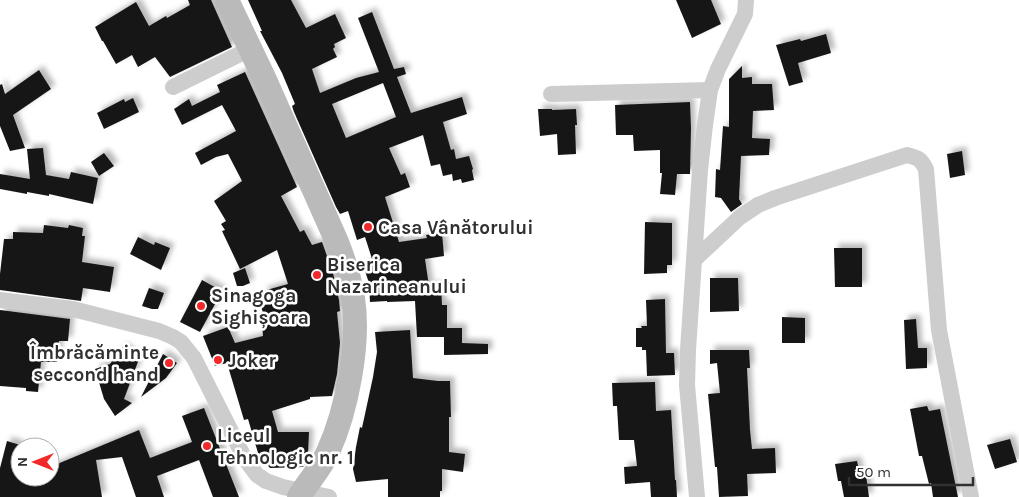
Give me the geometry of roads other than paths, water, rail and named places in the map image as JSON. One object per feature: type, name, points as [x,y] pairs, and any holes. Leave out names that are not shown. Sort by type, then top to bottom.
[{"type":"main road","points":[[227,0],[337,242],[346,267],[353,299],[355,338],[343,409],[328,452],[317,472],[300,494]]},
{"type":"street","points":[[697,497],[687,385],[700,170],[710,90],[718,69],[745,14],[746,0]]},
{"type":"street","points":[[172,87],[250,48]]},
{"type":"street","points":[[551,94],[710,90]]},
{"type":"street","points":[[694,260],[740,217],[758,205],[907,155],[917,157],[922,161],[926,169],[939,330],[971,497]]},
{"type":"street","points":[[0,300],[73,309],[159,331],[173,337],[181,342],[194,358],[244,459],[257,475],[266,481],[300,494],[329,497]]},
{"type":"place","name":"Casa Vânătorului","points":[[368,227]]},
{"type":"place","name":"Biserica Nazarineanului","points":[[317,275]]},
{"type":"place","name":"Sinagoga Sighișoara","points":[[201,306]]},
{"type":"place","name":"Joker","points":[[218,360]]},
{"type":"place","name":"Îmbrăcăminte seccond hand","points":[[169,363]]},
{"type":"place","name":"Liceul Tehnologic nr. 1","points":[[207,446]]}]
